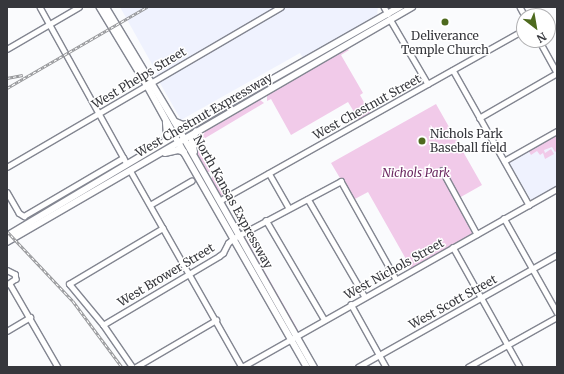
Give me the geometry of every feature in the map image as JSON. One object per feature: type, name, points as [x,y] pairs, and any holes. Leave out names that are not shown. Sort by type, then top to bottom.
[{"type":"main road","name":"North Kansas Expressway","points":[[100,7],[175,122],[219,201],[236,237]]},
{"type":"main road","name":"North Kansas Expressway","points":[[106,7],[150,83],[178,142],[236,237],[293,337],[307,367]]},
{"type":"main road","name":"West Chestnut Expressway","points":[[7,242],[389,17],[400,7]]},
{"type":"main road","name":"West Chestnut Expressway","points":[[7,236],[175,136],[389,17],[412,7]]},
{"type":"main road","points":[[161,144],[166,139],[167,135],[164,115]]},
{"type":"main road","points":[[175,122],[183,125],[198,123]]},
{"type":"main road","points":[[195,158],[192,141],[196,132]]},
{"type":"main road","points":[[157,155],[176,150],[184,152]]},
{"type":"main road","name":"North Kansas Expressway","points":[[293,337],[314,367]]},
{"type":"street","points":[[40,7],[49,25],[63,46],[69,62],[127,164]]},
{"type":"street","points":[[7,49],[79,7]]},
{"type":"street","name":"West Phelps Street","points":[[7,167],[281,7]]},
{"type":"street","points":[[384,7],[428,84]]},
{"type":"street","name":"West Chestnut Street","points":[[219,201],[516,35]]},
{"type":"street","points":[[479,118],[557,73],[543,48]]},
{"type":"street","points":[[453,70],[529,205]]},
{"type":"street","points":[[504,161],[557,131]]},
{"type":"street","points":[[7,192],[21,215],[26,216],[123,158]]},
{"type":"street","points":[[130,170],[244,367]]},
{"type":"street","points":[[442,170],[477,234]]},
{"type":"street","points":[[269,173],[289,208]]},
{"type":"street","points":[[150,205],[191,181]]},
{"type":"street","name":"West Brower Street","points":[[103,325],[221,256],[228,243],[236,237],[341,181],[396,279]]},
{"type":"street","name":"West Nichols Street","points":[[244,367],[324,319],[557,190]]},
{"type":"street","points":[[308,199],[365,297]]},
{"type":"street","points":[[504,218],[557,312]]},
{"type":"street","points":[[266,220],[324,319]]},
{"type":"street","points":[[132,367],[103,325],[69,284],[163,228]]},
{"type":"street","points":[[453,247],[520,367]]},
{"type":"street","name":"West Scott Street","points":[[358,367],[557,255]]},
{"type":"street","points":[[7,270],[12,272],[16,277],[16,279],[9,284],[30,317],[58,367]]},
{"type":"street","points":[[351,304],[386,367]]},
{"type":"street","points":[[7,331],[30,317]]},
{"type":"street","points":[[468,367],[557,317]]},
{"type":"street","points":[[136,367],[216,320]]},
{"type":"shaded area","points":[[120,7],[378,7],[377,15],[303,58],[300,53],[181,120]]},
{"type":"shaded area","points":[[557,133],[557,186],[531,200],[508,161]]},
{"type":"green space","points":[[347,49],[349,50],[341,55],[363,93],[360,95],[370,113],[359,120],[348,102],[291,135],[271,99],[267,101],[267,95]]},
{"type":"green space","points":[[259,99],[264,103],[202,140],[201,154],[211,171],[208,172],[196,152],[196,137]]},
{"type":"green space","name":"Nichols Park","points":[[436,104],[482,185],[459,198],[473,233],[411,268],[368,192],[353,200],[331,163]]},
{"type":"green space","points":[[555,135],[557,138],[557,151],[555,152],[552,147],[544,150],[545,153],[551,149],[554,154],[545,159],[543,153],[540,155],[537,151],[531,155],[528,150]]},
{"type":"green space","points":[[213,175],[215,178],[218,176],[228,194],[222,197],[219,195],[211,180]]},
{"type":"green space","points":[[244,235],[298,330],[296,329],[244,238]]},
{"type":"railway","points":[[7,88],[147,7]]},
{"type":"railway","points":[[7,78],[23,75]]},
{"type":"railway","points":[[7,231],[73,301],[122,367]]},
{"type":"place","name":"Deliverance Temple Church","points":[[445,22]]},
{"type":"place","name":"Nichols Park Baseball field","points":[[422,141]]}]
